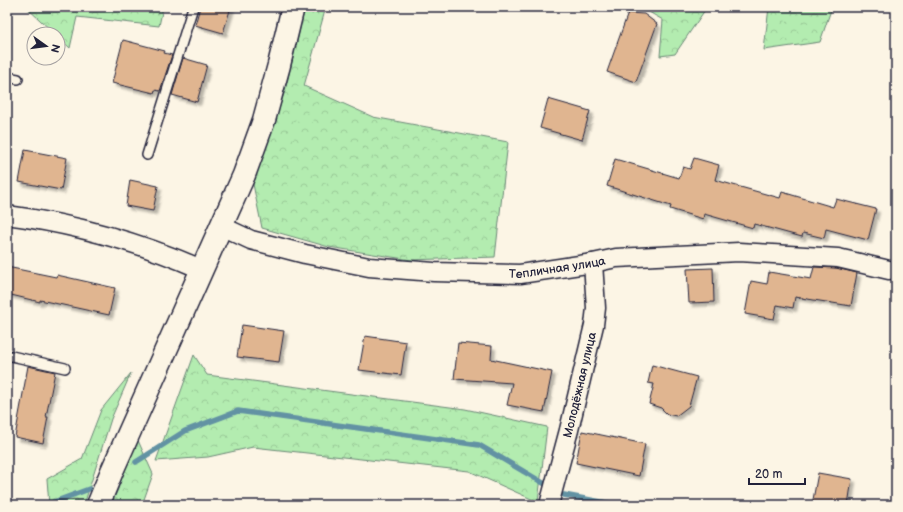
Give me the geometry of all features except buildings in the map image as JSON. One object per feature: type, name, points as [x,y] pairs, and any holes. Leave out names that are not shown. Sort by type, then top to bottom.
[{"type":"street","points":[[98,505],[201,269],[222,226],[244,175],[264,120],[293,7]]},
{"type":"street","points":[[7,215],[42,220],[131,242],[201,269]]},
{"type":"street","name":"Тепличная улица","points":[[222,226],[251,240],[305,254],[369,266],[434,272],[520,274],[616,258],[738,252],[838,258],[892,271]]},
{"type":"street","name":"Молодёжная улица","points":[[549,505],[570,430],[594,325],[596,308],[593,263]]},
{"type":"lane","points":[[147,155],[193,7]]},
{"type":"lane","points":[[7,77],[18,79]]},
{"type":"lane","points":[[7,355],[65,368]]},
{"type":"green space","points":[[26,7],[163,7],[159,26],[77,17],[70,48],[66,44],[66,26],[46,26]]},
{"type":"green space","points":[[305,7],[326,7],[304,86],[373,117],[508,142],[495,257],[411,260],[329,247],[262,228],[253,184],[285,91]]},
{"type":"green space","points":[[640,7],[707,7],[675,54],[660,56],[663,20]]},
{"type":"green space","points":[[769,7],[832,7],[820,42],[764,50]]},
{"type":"green space","points":[[194,355],[207,375],[465,409],[547,427],[538,502],[469,471],[253,447],[208,457],[156,461]]},
{"type":"green space","points":[[131,373],[111,419],[84,505],[49,505],[47,479],[82,459],[101,410]]},
{"type":"green space","points":[[136,436],[153,474],[142,505],[111,505],[118,489]]},
{"type":"waterway","points":[[136,462],[185,431],[238,411],[479,445],[545,484]]},
{"type":"waterway","points":[[46,505],[89,489]]},
{"type":"waterway","points":[[564,495],[617,505]]}]
